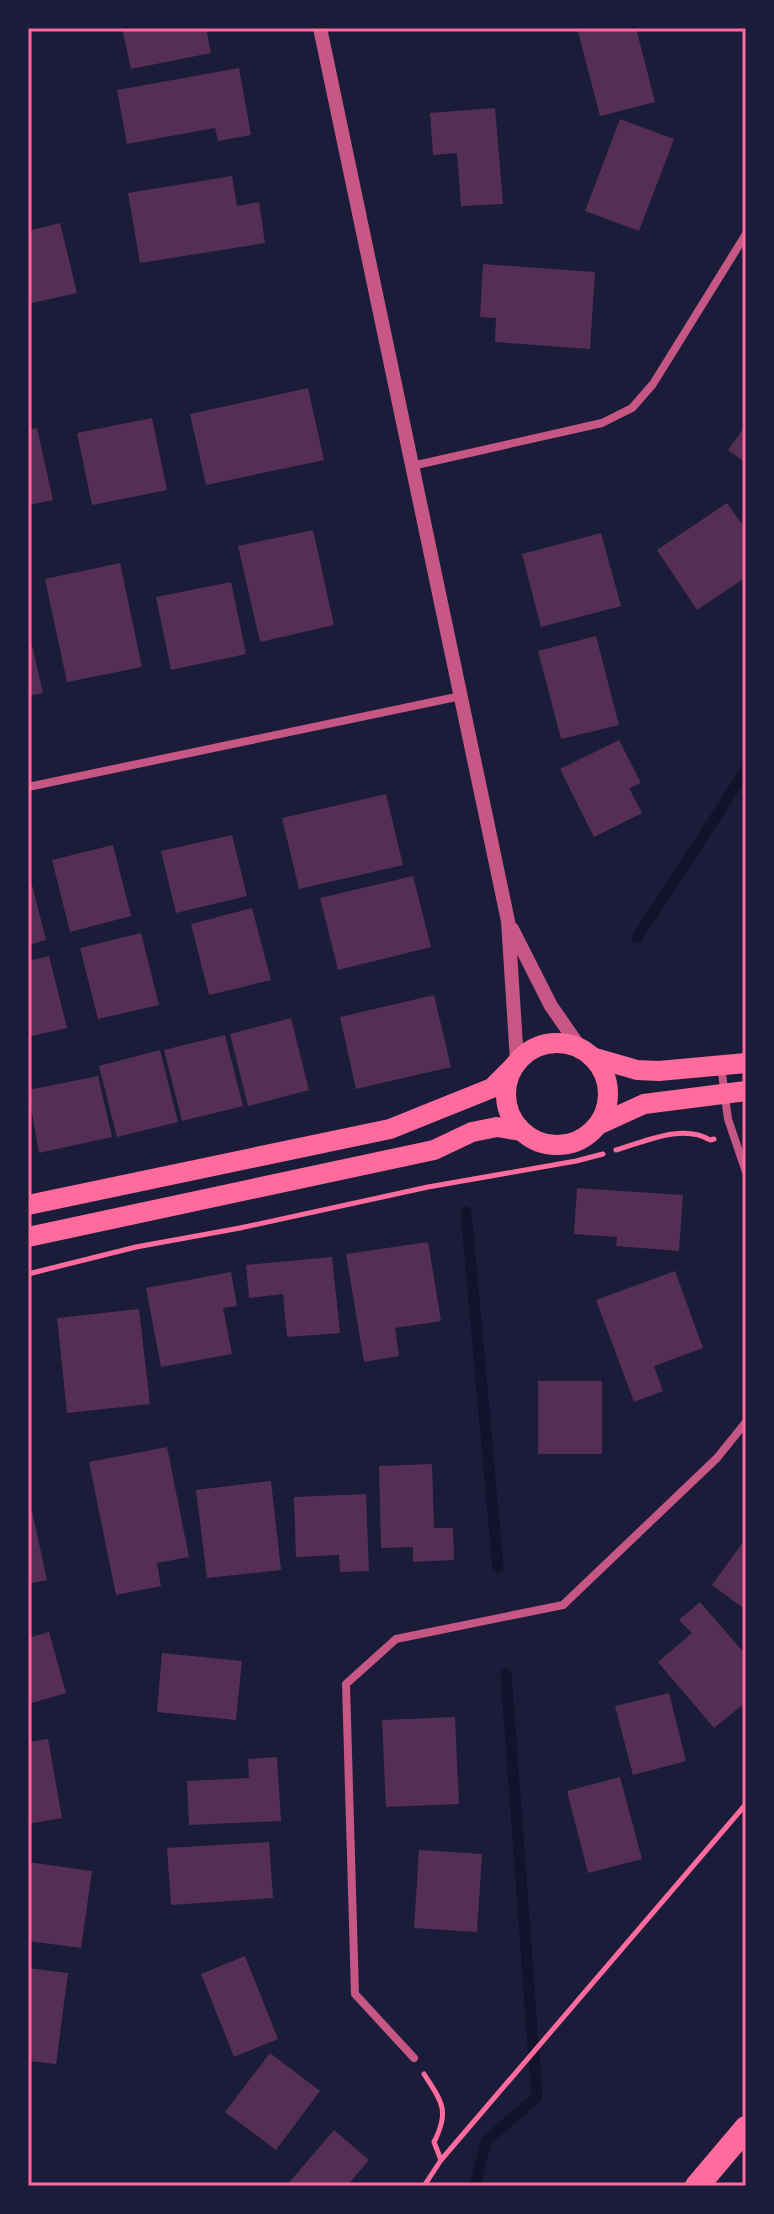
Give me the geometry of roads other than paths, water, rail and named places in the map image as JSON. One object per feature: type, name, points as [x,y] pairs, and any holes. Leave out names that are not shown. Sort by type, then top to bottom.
[{"type":"highway","points":[[697,2186],[746,2128]]},
{"type":"main road","points":[[28,1205],[390,1129],[492,1088],[531,1050],[547,1043],[564,1043],[637,1070],[684,1070],[746,1063]]},
{"type":"main road","points":[[28,1237],[434,1150],[472,1132],[497,1127],[521,1131],[544,1143],[569,1144],[586,1137],[598,1125],[608,1095],[606,1080],[586,1053]]},
{"type":"main road","points":[[516,1063],[506,1087],[506,1103],[521,1131]]},
{"type":"main road","points":[[598,1125],[644,1104],[746,1091]]},
{"type":"street","points":[[320,28],[508,921],[516,1063]]},
{"type":"street","points":[[412,466],[602,423],[632,408],[653,384],[746,234]]},
{"type":"street","points":[[28,787],[462,696]]},
{"type":"street","points":[[508,921],[551,1006],[586,1053]]},
{"type":"street","points":[[721,1066],[728,1119],[746,1172]]},
{"type":"street","points":[[414,2058],[355,1994],[346,1684],[396,1639],[563,1605],[717,1458],[746,1422]]},
{"type":"waterway","points":[[637,938],[746,770]]},
{"type":"waterway","points":[[466,1212],[498,1567]]},
{"type":"waterway","points":[[475,2186],[486,2141],[537,2097],[506,1674]]}]
